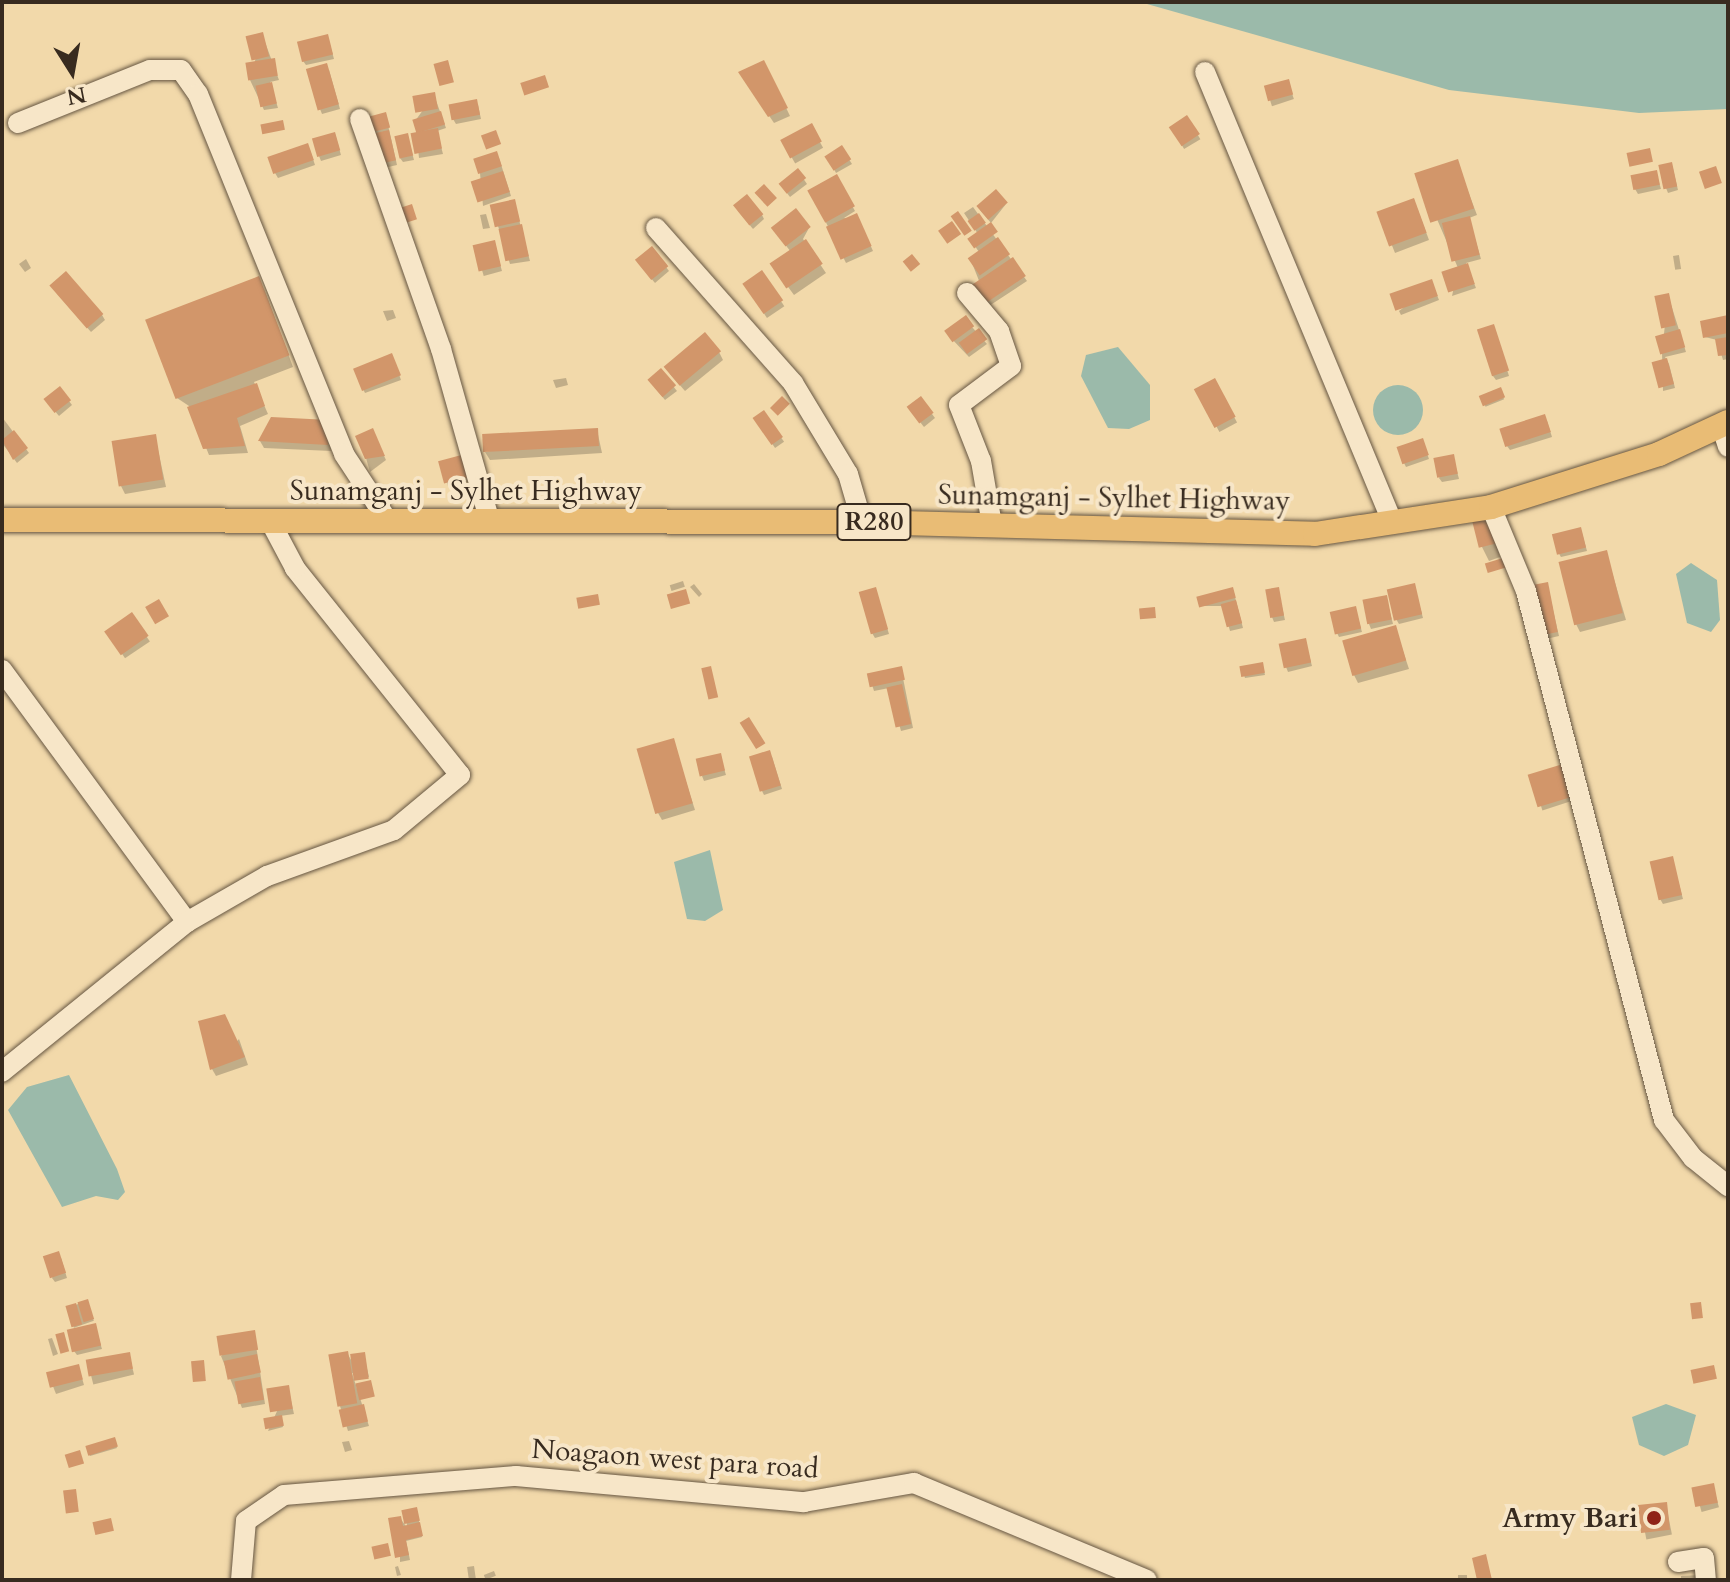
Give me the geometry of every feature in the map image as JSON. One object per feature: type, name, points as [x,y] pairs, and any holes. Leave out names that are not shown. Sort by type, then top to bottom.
[{"type":"main road","name":"Sunamganj - Sylhet Highway","points":[[2,520],[862,522],[1315,534],[1491,507],[1726,431]]},
{"type":"street","points":[[18,123],[150,70],[181,70],[198,94],[344,454],[388,521]]},
{"type":"street","points":[[1205,72],[1392,522]]},
{"type":"street","points":[[360,119],[441,349],[490,522]]},
{"type":"street","points":[[656,228],[793,383],[848,474],[862,522]]},
{"type":"street","points":[[967,293],[999,331],[1011,366],[959,405],[981,461],[992,525]]},
{"type":"street","points":[[1491,507],[1526,591],[1664,1120],[1693,1158],[1728,1186]]},
{"type":"street","points":[[2,1072],[187,922],[267,876],[394,830],[460,775],[295,568],[270,521]]},
{"type":"street","points":[[2,670],[187,922]]},
{"type":"street","name":"Noagaon west para road","points":[[241,1580],[246,1521],[284,1495],[516,1476],[804,1502],[914,1483],[1147,1580]]},
{"type":"street","points":[[1678,1562],[1704,1558],[1706,1580]]},
{"type":"shaded area","points":[[1140,2],[1728,2],[1728,109],[1639,113],[1449,90]]},
{"type":"shaded area","points":[[1118,347],[1150,385],[1150,420],[1129,429],[1108,428],[1081,376],[1086,355]]},
{"type":"shaded area","points":[[1398,385],[1415,393],[1423,410],[1415,427],[1398,435],[1381,427],[1373,410],[1381,393]]},
{"type":"shaded area","points":[[1691,563],[1717,580],[1720,620],[1711,632],[1687,623],[1676,574]]},
{"type":"shaded area","points":[[710,850],[723,910],[705,921],[687,919],[674,862]]},
{"type":"shaded area","points":[[69,1075],[117,1169],[125,1192],[118,1200],[96,1196],[62,1207],[8,1110],[27,1087]]},
{"type":"shaded area","points":[[1666,1404],[1696,1415],[1688,1445],[1664,1456],[1639,1445],[1632,1417]]},
{"type":"building","points":[[263,32],[269,56],[252,61],[246,36]]},
{"type":"building","points":[[328,34],[333,54],[302,62],[297,42]]},
{"type":"building","points":[[275,58],[278,76],[248,80],[245,63]]},
{"type":"building","points":[[448,60],[454,82],[439,86],[434,64]]},
{"type":"building","points":[[764,60],[788,108],[768,117],[738,72]]},
{"type":"building","points":[[327,63],[339,104],[318,110],[306,69]]},
{"type":"building","points":[[545,75],[549,87],[524,95],[520,83]]},
{"type":"building","points":[[1289,79],[1293,94],[1268,101],[1264,86]]},
{"type":"building","points":[[272,82],[277,103],[260,107],[255,86]]},
{"type":"building","points":[[435,92],[438,109],[415,113],[412,96]]},
{"type":"building","points":[[477,99],[480,115],[452,120],[449,105]]},
{"type":"building","points":[[441,111],[445,124],[416,133],[412,120]]},
{"type":"building","points":[[386,112],[390,127],[373,132],[369,117]]},
{"type":"building","points":[[1187,115],[1200,134],[1182,146],[1169,127]]},
{"type":"building","points":[[283,120],[285,130],[262,134],[260,124]]},
{"type":"building","points":[[812,123],[822,142],[790,158],[780,140]]},
{"type":"building","points":[[438,128],[442,149],[415,154],[411,133]]},
{"type":"building","points":[[389,130],[396,160],[379,164],[372,134]]},
{"type":"building","points":[[496,130],[501,144],[486,150],[481,135]]},
{"type":"building","points":[[335,132],[340,150],[317,157],[312,139]]},
{"type":"building","points":[[408,133],[413,155],[400,159],[394,136]]},
{"type":"building","points":[[308,143],[314,160],[273,174],[267,157]]},
{"type":"building","points":[[842,145],[851,159],[834,171],[824,156]]},
{"type":"building","points":[[1650,148],[1653,162],[1629,167],[1627,153]]},
{"type":"building","points":[[497,151],[502,166],[478,174],[473,159]]},
{"type":"building","points":[[1458,159],[1474,208],[1430,223],[1414,173]]},
{"type":"building","points":[[1672,162],[1677,186],[1664,189],[1658,165]]},
{"type":"building","points":[[1716,166],[1722,183],[1705,189],[1699,172]]},
{"type":"building","points":[[798,168],[806,178],[787,194],[779,184]]},
{"type":"building","points":[[1657,170],[1660,185],[1633,190],[1630,175]]},
{"type":"building","points":[[503,171],[510,192],[477,202],[471,182]]},
{"type":"building","points":[[837,174],[855,206],[825,223],[807,190]]},
{"type":"building","points":[[764,184],[777,198],[767,207],[754,193]]},
{"type":"building","points":[[996,189],[1008,203],[988,220],[976,206]]},
{"type":"building","points":[[747,194],[763,214],[749,226],[733,205]]},
{"type":"building","points":[[1414,198],[1427,233],[1389,246],[1376,212]]},
{"type":"building","points":[[515,199],[520,221],[495,227],[490,205]]},
{"type":"building","points":[[412,204],[417,219],[402,224],[397,209]]},
{"type":"building","points":[[796,208],[811,227],[786,247],[771,228]]},
{"type":"building","points":[[958,211],[972,231],[964,236],[951,216]]},
{"type":"building","points":[[857,213],[872,246],[841,260],[826,227]]},
{"type":"building","points":[[979,213],[986,223],[974,231],[968,221]]},
{"type":"building","points":[[1470,216],[1480,255],[1452,262],[1442,223]]},
{"type":"building","points":[[952,221],[961,234],[947,244],[938,231]]},
{"type":"building","points":[[991,222],[998,232],[974,248],[967,239]]},
{"type":"building","points":[[522,224],[529,256],[505,261],[499,229]]},
{"type":"building","points":[[998,237],[1010,254],[980,275],[968,258]]},
{"type":"building","points":[[806,239],[823,264],[786,288],[770,264]]},
{"type":"building","points":[[495,240],[501,266],[479,271],[473,245]]},
{"type":"building","points":[[652,246],[668,266],[651,280],[635,260]]},
{"type":"building","points":[[912,254],[920,264],[911,272],[903,262]]},
{"type":"building","points":[[1013,257],[1026,276],[985,303],[972,284]]},
{"type":"building","points":[[1468,263],[1475,284],[1448,293],[1441,272]]},
{"type":"building","points":[[762,270],[783,300],[764,314],[742,284]]},
{"type":"building","points":[[66,271],[103,314],[87,328],[49,285]]},
{"type":"building","points":[[259,276],[289,355],[176,399],[145,320]]},
{"type":"building","points":[[1432,279],[1438,296],[1395,311],[1389,294]]},
{"type":"building","points":[[1669,293],[1676,325],[1661,328],[1654,296]]},
{"type":"building","points":[[966,315],[974,326],[952,342],[944,331]]},
{"type":"building","points":[[1728,315],[1728,333],[1703,338],[1700,321]]},
{"type":"building","points":[[1494,324],[1509,371],[1492,376],[1477,330]]},
{"type":"building","points":[[979,328],[987,339],[967,354],[959,343]]},
{"type":"building","points":[[1680,329],[1685,347],[1660,354],[1655,336]]},
{"type":"building","points":[[705,332],[721,351],[680,386],[664,367]]},
{"type":"building","points":[[1728,337],[1728,355],[1718,356],[1715,339]]},
{"type":"building","points":[[392,353],[401,375],[362,391],[353,369]]},
{"type":"building","points":[[1667,358],[1674,384],[1659,388],[1652,362]]},
{"type":"building","points":[[661,368],[676,385],[663,397],[647,380]]},
{"type":"building","points":[[1215,378],[1236,417],[1214,428],[1194,389]]},
{"type":"building","points":[[257,383],[265,406],[237,418],[245,446],[203,449],[187,407]]},
{"type":"building","points":[[60,386],[71,400],[55,413],[43,399]]},
{"type":"building","points":[[1501,387],[1505,397],[1483,406],[1479,396]]},
{"type":"building","points":[[782,396],[790,404],[778,416],[770,408]]},
{"type":"building","points":[[921,396],[934,413],[919,424],[907,407]]},
{"type":"building","points":[[764,410],[783,437],[771,445],[753,418]]},
{"type":"building","points":[[1545,414],[1551,432],[1505,447],[1499,429]]},
{"type":"building","points":[[271,417],[329,420],[328,445],[258,441]]},
{"type":"building","points":[[373,428],[385,456],[365,459],[355,436]]},
{"type":"building","points":[[598,428],[599,446],[483,452],[482,434]]},
{"type":"building","points":[[14,430],[28,448],[13,460],[2,440]]},
{"type":"building","points":[[156,434],[163,479],[119,486],[112,441]]},
{"type":"building","points":[[1423,438],[1429,455],[1402,464],[1397,447]]},
{"type":"building","points":[[469,453],[475,475],[444,483],[438,461]]},
{"type":"building","points":[[1454,454],[1458,474],[1437,478],[1433,458]]},
{"type":"building","points":[[1490,510],[1498,543],[1479,548],[1471,515]]},
{"type":"building","points":[[1581,527],[1586,547],[1557,555],[1552,534]]},
{"type":"building","points":[[1607,550],[1623,613],[1574,625],[1558,562]]},
{"type":"building","points":[[1503,558],[1506,568],[1488,573],[1485,564]]},
{"type":"building","points":[[1548,582],[1558,632],[1541,635],[1531,585]]},
{"type":"building","points":[[1415,583],[1422,614],[1394,621],[1387,590]]},
{"type":"building","points":[[876,587],[888,629],[871,634],[859,592]]},
{"type":"building","points":[[1233,587],[1236,598],[1199,607],[1196,597]]},
{"type":"building","points":[[1279,587],[1284,616],[1270,618],[1265,589]]},
{"type":"building","points":[[686,589],[690,603],[671,609],[667,595]]},
{"type":"building","points":[[598,594],[600,605],[578,609],[576,598]]},
{"type":"building","points":[[1387,595],[1392,620],[1367,624],[1362,600]]},
{"type":"building","points":[[159,599],[169,616],[155,624],[145,607]]},
{"type":"building","points":[[1236,600],[1242,623],[1227,627],[1221,604]]},
{"type":"building","points":[[1356,606],[1361,628],[1335,634],[1330,612]]},
{"type":"building","points":[[1155,607],[1156,618],[1140,619],[1139,608]]},
{"type":"building","points":[[132,612],[149,636],[121,655],[104,632]]},
{"type":"building","points":[[1396,625],[1406,661],[1352,676],[1342,640]]},
{"type":"building","points":[[1306,638],[1311,662],[1284,668],[1279,644]]},
{"type":"building","points":[[1263,662],[1265,673],[1241,677],[1239,666]]},
{"type":"building","points":[[711,666],[718,697],[708,699],[701,668]]},
{"type":"building","points":[[902,666],[905,680],[870,687],[867,673]]},
{"type":"building","points":[[902,684],[911,724],[896,728],[886,688]]},
{"type":"building","points":[[749,717],[765,743],[756,749],[740,723]]},
{"type":"building","points":[[674,738],[693,803],[655,814],[637,749]]},
{"type":"building","points":[[770,750],[781,785],[760,792],[749,756]]},
{"type":"building","points":[[721,753],[725,771],[700,776],[696,759]]},
{"type":"building","points":[[1563,764],[1573,797],[1538,807],[1528,775]]},
{"type":"building","points":[[1673,856],[1682,895],[1659,900],[1650,861]]},
{"type":"building","points":[[225,1014],[245,1057],[210,1070],[198,1021]]},
{"type":"building","points":[[59,1251],[66,1273],[50,1278],[43,1256]]},
{"type":"building","points":[[88,1299],[94,1319],[84,1322],[77,1302]]},
{"type":"building","points":[[1701,1302],[1703,1318],[1692,1319],[1690,1303]]},
{"type":"building","points":[[76,1303],[82,1324],[71,1327],[65,1306]]},
{"type":"building","points":[[96,1323],[101,1345],[72,1352],[67,1330]]},
{"type":"building","points":[[255,1330],[258,1350],[220,1356],[216,1336]]},
{"type":"building","points":[[64,1332],[69,1351],[60,1354],[55,1334]]},
{"type":"building","points":[[348,1351],[357,1403],[338,1407],[328,1354]]},
{"type":"building","points":[[130,1352],[133,1369],[89,1377],[86,1360]]},
{"type":"building","points":[[365,1352],[369,1379],[354,1381],[350,1354]]},
{"type":"building","points":[[257,1354],[261,1373],[228,1380],[224,1361]]},
{"type":"building","points":[[204,1360],[206,1381],[193,1382],[191,1361]]},
{"type":"building","points":[[79,1364],[83,1380],[50,1388],[46,1372]]},
{"type":"building","points":[[1714,1365],[1717,1379],[1693,1384],[1691,1370]]},
{"type":"building","points":[[260,1377],[264,1400],[238,1404],[234,1382]]},
{"type":"building","points":[[371,1380],[375,1397],[359,1400],[355,1384]]},
{"type":"building","points":[[289,1385],[293,1409],[270,1412],[266,1389]]},
{"type":"building","points":[[364,1404],[368,1422],[343,1427],[339,1410]]},
{"type":"building","points":[[282,1415],[284,1426],[265,1429],[263,1418]]},
{"type":"building","points":[[115,1437],[118,1447],[88,1456],[85,1446]]},
{"type":"building","points":[[80,1450],[84,1463],[69,1468],[65,1455]]},
{"type":"building","points":[[1714,1483],[1718,1503],[1695,1507],[1691,1487]]},
{"type":"building","points":[[76,1489],[79,1512],[66,1513],[63,1491]]},
{"type":"building","name":"Army Bari","points":[[1667,1502],[1670,1530],[1641,1533],[1638,1505]]},
{"type":"building","points":[[417,1507],[420,1521],[404,1524],[401,1510]]},
{"type":"building","points":[[401,1516],[403,1526],[420,1522],[423,1536],[406,1540],[409,1555],[395,1558],[388,1518]]},
{"type":"building","points":[[111,1518],[114,1531],[95,1535],[92,1522]]},
{"type":"building","points":[[388,1543],[391,1556],[374,1559],[371,1547]]},
{"type":"building","points":[[1486,1554],[1492,1580],[1477,1580],[1472,1558]]},
{"type":"place","name":"Army Bari","points":[[1654,1518]]}]
